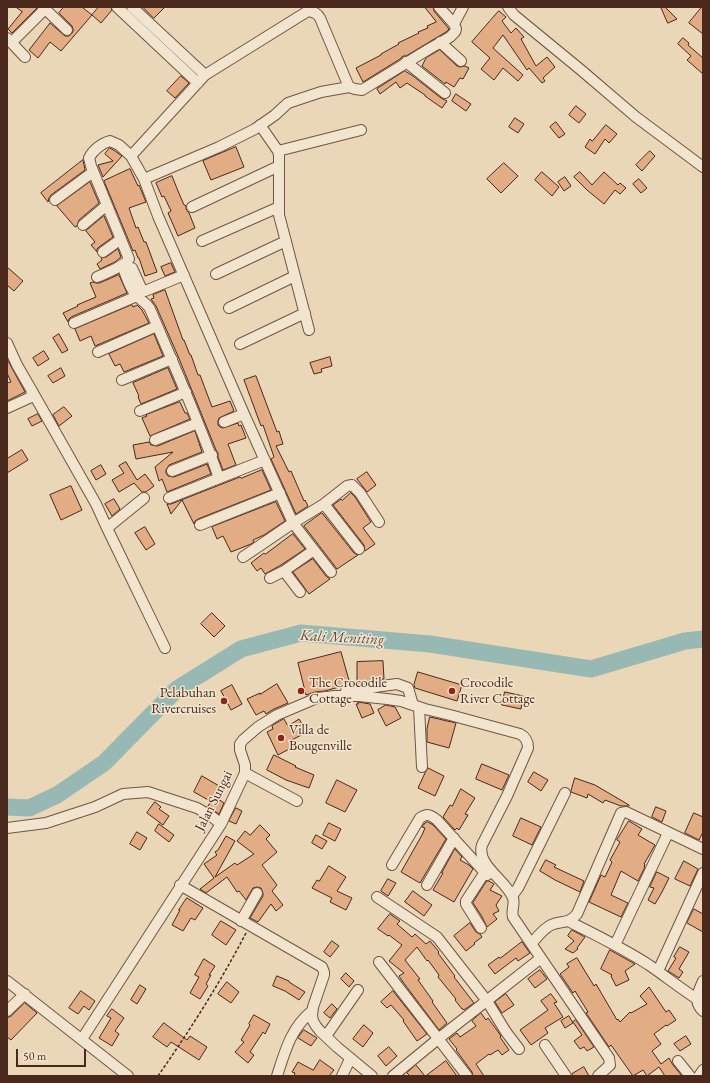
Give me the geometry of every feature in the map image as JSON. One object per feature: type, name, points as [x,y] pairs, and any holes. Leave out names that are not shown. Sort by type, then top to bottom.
[{"type":"street","points":[[117,7],[139,21],[205,75]]},
{"type":"street","points":[[132,7],[139,21],[198,83]]},
{"type":"street","points":[[144,179],[219,147],[260,125],[275,115],[288,103],[321,92],[349,87],[362,90],[406,62],[450,37],[455,32],[456,29],[454,24],[439,7]]},
{"type":"street","points":[[454,24],[463,7]]},
{"type":"street","points":[[508,7],[514,15],[636,117],[703,168]]},
{"type":"street","points":[[25,56],[9,40],[45,8],[67,30]]},
{"type":"street","points":[[132,156],[205,75],[304,13],[313,9],[320,18],[349,87]]},
{"type":"street","points":[[440,42],[461,61]]},
{"type":"street","points":[[406,62],[445,93]]},
{"type":"street","points":[[260,125],[278,151],[279,155],[279,215],[309,330]]},
{"type":"street","points":[[278,151],[361,130]]},
{"type":"street","points":[[219,478],[212,455],[148,305],[136,296],[133,291],[127,267],[129,259],[93,172],[89,158],[94,151],[105,142],[114,142],[132,156],[144,179],[158,216],[293,523],[331,572]]},
{"type":"street","points":[[192,207],[279,166]]},
{"type":"street","points":[[55,200],[93,172]]},
{"type":"street","points":[[83,225],[107,205]]},
{"type":"street","points":[[202,241],[279,207]]},
{"type":"street","points":[[103,252],[121,238]]},
{"type":"street","points":[[216,274],[286,241]]},
{"type":"street","points":[[127,267],[143,291],[184,275]]},
{"type":"street","points":[[97,277],[127,267]]},
{"type":"street","points":[[229,308],[295,276]]},
{"type":"street","points":[[74,323],[136,296]]},
{"type":"street","points":[[240,344],[305,313]]},
{"type":"street","points":[[98,352],[157,326]]},
{"type":"street","points":[[7,343],[17,365],[88,489],[165,648]]},
{"type":"street","points":[[122,380],[172,359]]},
{"type":"street","points":[[7,408],[31,397],[32,392]]},
{"type":"street","points":[[140,411],[186,392]]},
{"type":"street","points":[[224,422],[244,414]]},
{"type":"street","points":[[155,440],[198,423]]},
{"type":"street","points":[[172,471],[212,455]]},
{"type":"street","points":[[169,498],[264,460]]},
{"type":"street","points":[[243,557],[324,504],[348,486],[352,485],[360,493],[378,522]]},
{"type":"street","points":[[200,525],[280,493]]},
{"type":"street","points":[[107,528],[144,498]]},
{"type":"street","points":[[324,504],[359,549]]},
{"type":"street","points":[[270,578],[284,571],[314,550]]},
{"type":"street","points":[[284,571],[300,592]]},
{"type":"street","points":[[346,691],[397,684],[408,688],[416,706],[422,767]]},
{"type":"street","name":"Jalan Sungai","points":[[82,1040],[220,824],[245,773],[245,765],[240,750],[240,744],[258,727],[277,715],[317,698],[335,696],[373,697],[401,701],[524,736],[528,748],[507,796],[483,842],[481,850],[484,861],[512,896]]},
{"type":"street","points":[[245,773],[297,801]]},
{"type":"street","points":[[7,828],[46,823],[95,807],[123,794],[148,792],[197,808],[211,816],[220,824]]},
{"type":"street","points":[[565,793],[518,888],[512,896],[514,902],[512,913],[513,917],[610,1058],[610,1065],[598,1076]]},
{"type":"street","points":[[532,943],[544,929],[550,925],[568,921],[575,917],[621,812],[626,812],[703,849]]},
{"type":"street","points":[[392,865],[420,818],[425,815],[430,815],[437,820],[485,872],[514,908]]},
{"type":"street","points":[[616,945],[668,833]]},
{"type":"street","points":[[427,885],[454,838]]},
{"type":"street","points":[[481,928],[466,904],[466,901],[485,872]]},
{"type":"street","points":[[658,971],[703,873]]},
{"type":"street","points":[[180,885],[245,924],[322,967],[324,975],[312,1011],[313,1021],[316,1026],[350,1059],[372,1076]]},
{"type":"street","points":[[245,924],[258,893]]},
{"type":"street","points":[[377,897],[437,936],[487,1001],[506,1032],[519,1049]]},
{"type":"street","points":[[568,921],[616,945],[658,971],[696,999]]},
{"type":"street","points":[[393,1076],[541,958]]},
{"type":"street","points":[[380,962],[466,1076]]},
{"type":"street","points":[[7,981],[128,1076]]},
{"type":"street","points":[[703,981],[697,993],[696,999],[698,1006],[703,1011]]},
{"type":"street","points":[[326,1036],[358,990]]},
{"type":"street","points":[[7,1011],[25,994]]},
{"type":"street","points":[[277,1076],[285,1049],[292,1036],[301,1021],[312,1011]]},
{"type":"street","points":[[545,1044],[566,1076]]},
{"type":"street","points":[[342,1076],[350,1059]]},
{"type":"street","points":[[678,1061],[690,1076]]},
{"type":"street","points":[[699,1076],[703,1070]]},
{"type":"path","points":[[158,1076],[226,970],[245,924]]},
{"type":"building","points":[[16,7],[37,8],[12,33],[8,29],[22,12]]},
{"type":"building","points":[[64,7],[82,7],[92,15],[61,51],[50,42],[38,58],[29,50],[50,23],[65,36],[69,36],[73,32],[72,26],[59,13]]},
{"type":"building","points":[[99,7],[111,7],[112,10],[101,23],[92,15]]},
{"type":"building","points":[[143,7],[165,7],[154,18]]},
{"type":"building","points":[[425,7],[433,7],[434,11],[449,29],[363,82],[356,68],[381,55],[399,44],[398,43],[428,28],[427,26],[436,22]]},
{"type":"building","points":[[661,7],[665,7],[677,19],[668,23]]},
{"type":"building","points":[[703,7],[703,34],[689,23]]},
{"type":"building","points":[[499,11],[506,17],[502,21],[511,33],[516,28],[524,37],[521,39],[536,66],[547,57],[555,67],[543,78],[545,81],[542,83],[529,68],[527,70],[503,35],[493,48],[523,75],[518,81],[503,68],[494,80],[481,69],[490,58],[472,42]]},
{"type":"building","points":[[683,38],[689,43],[688,45],[703,58],[703,74],[687,60],[691,56],[678,44]]},
{"type":"building","points":[[440,50],[457,66],[465,66],[469,68],[463,79],[460,78],[454,87],[446,82],[445,84],[422,66],[426,58]]},
{"type":"building","points":[[405,71],[447,101],[442,108],[407,83],[400,88],[396,82],[380,94],[377,89]]},
{"type":"building","points":[[181,76],[189,83],[175,98],[167,91]]},
{"type":"building","points":[[456,94],[471,104],[466,111],[452,101]]},
{"type":"building","points":[[576,106],[586,114],[579,123],[569,115]]},
{"type":"building","points":[[515,118],[524,124],[518,133],[509,127]]},
{"type":"building","points":[[556,122],[565,134],[559,138],[550,127]]},
{"type":"building","points":[[606,125],[617,134],[609,143],[605,139],[595,154],[585,147],[590,139],[592,141]]},
{"type":"building","points":[[236,147],[244,167],[211,180],[203,161]]},
{"type":"building","points":[[110,148],[122,156],[103,177],[98,165],[113,161],[105,154]]},
{"type":"building","points":[[650,151],[655,156],[642,171],[636,165]]},
{"type":"building","points":[[83,160],[85,170],[51,195],[48,202],[41,193]]},
{"type":"building","points":[[504,163],[518,176],[501,193],[487,179]]},
{"type":"building","points":[[130,169],[146,202],[129,208],[136,228],[138,227],[144,242],[146,242],[157,272],[145,276],[139,258],[135,250],[133,251],[104,181]]},
{"type":"building","points":[[542,172],[559,187],[552,196],[535,180]]},
{"type":"building","points":[[580,172],[592,185],[604,172],[618,185],[620,183],[626,188],[620,194],[615,190],[604,204],[574,177]]},
{"type":"building","points":[[172,176],[195,228],[178,236],[168,213],[171,211],[164,196],[162,197],[156,183]]},
{"type":"building","points":[[565,177],[571,186],[564,191],[558,182]]},
{"type":"building","points":[[639,179],[647,188],[641,193],[633,184]]},
{"type":"building","points":[[90,182],[99,203],[79,220],[77,226],[75,227],[57,206]]},
{"type":"building","points":[[104,216],[113,237],[99,247],[97,252],[91,245],[95,242],[86,231]]},
{"type":"building","points":[[118,249],[121,257],[115,262],[100,269],[97,264],[102,260],[101,258],[106,257]]},
{"type":"building","points":[[171,263],[175,272],[165,276],[161,267]]},
{"type":"building","points":[[7,267],[23,281],[14,291],[7,285]]},
{"type":"building","points":[[119,275],[127,293],[71,317],[68,322],[63,313],[96,297],[90,283],[99,283]]},
{"type":"building","points":[[165,290],[183,340],[191,355],[198,375],[200,375],[212,407],[230,401],[234,411],[219,418],[218,425],[223,428],[238,423],[239,426],[241,425],[246,438],[228,444],[236,465],[223,470],[218,453],[178,356],[156,306],[151,299],[154,298],[153,295]]},
{"type":"building","points":[[132,305],[133,307],[137,305],[142,310],[149,323],[95,346],[91,336],[80,341],[75,329]]},
{"type":"building","points":[[59,334],[68,350],[62,353],[53,338]]},
{"type":"building","points":[[154,334],[163,356],[124,372],[120,364],[115,366],[109,354]]},
{"type":"building","points":[[44,351],[49,359],[38,366],[33,358]]},
{"type":"building","points":[[330,357],[332,366],[321,369],[322,372],[314,374],[310,363]]},
{"type":"building","points":[[7,359],[25,392],[7,401],[7,383],[11,382],[7,373]]},
{"type":"building","points":[[61,368],[65,376],[53,383],[48,376]]},
{"type":"building","points":[[168,368],[177,389],[141,404],[133,383]]},
{"type":"building","points":[[256,376],[283,444],[276,446],[289,472],[291,471],[304,501],[305,500],[308,506],[296,514],[271,459],[274,457],[263,425],[261,426],[244,380]]},
{"type":"building","points":[[180,402],[185,413],[187,413],[190,419],[150,436],[142,418],[147,416],[146,415]]},
{"type":"building","points":[[64,407],[72,416],[59,426],[53,415]]},
{"type":"building","points":[[38,414],[42,421],[32,426],[28,419]]},
{"type":"building","points":[[195,431],[202,452],[169,465],[166,473],[168,476],[174,477],[207,464],[211,474],[167,492],[162,479],[159,481],[155,467],[173,452],[136,459],[133,445],[149,442],[151,445],[157,446]]},
{"type":"building","points":[[22,450],[28,460],[7,473],[7,459]]},
{"type":"building","points":[[126,462],[137,480],[145,474],[154,486],[146,492],[142,492],[134,483],[119,492],[112,480],[124,473],[119,466]]},
{"type":"building","points":[[101,465],[106,474],[96,480],[91,471]]},
{"type":"building","points":[[262,470],[271,490],[198,519],[194,524],[182,500],[171,514],[167,504],[171,504]]},
{"type":"building","points":[[367,472],[376,485],[367,492],[357,479]]},
{"type":"building","points":[[71,486],[82,510],[61,520],[50,495]]},
{"type":"building","points":[[351,493],[371,522],[363,528],[375,544],[365,551],[364,545],[333,505]]},
{"type":"building","points":[[114,499],[120,509],[112,516],[105,504]]},
{"type":"building","points":[[276,502],[285,521],[264,535],[253,540],[254,542],[251,544],[231,552],[223,536],[217,539],[212,527]]},
{"type":"building","points":[[322,513],[354,553],[358,555],[337,569],[304,526]]},
{"type":"building","points":[[145,527],[155,544],[146,550],[135,533]]},
{"type":"building","points":[[293,534],[305,549],[265,574],[261,568],[257,571],[251,563]]},
{"type":"building","points":[[313,559],[330,579],[309,594],[293,572]]},
{"type":"building","points":[[212,613],[225,626],[214,637],[201,624]]},
{"type":"building","points":[[341,652],[350,684],[306,695],[298,663]]},
{"type":"building","points":[[383,661],[384,679],[357,683],[357,662]]},
{"type":"building","points":[[418,672],[462,685],[457,701],[415,688],[414,685]]},
{"type":"building","points":[[277,684],[288,703],[266,714],[264,711],[256,715],[247,699],[260,694]]},
{"type":"building","points":[[232,685],[242,704],[231,710],[221,691]]},
{"type":"building","points":[[505,692],[523,696],[521,709],[502,705]]},
{"type":"building","points":[[358,702],[370,704],[374,713],[362,718],[356,704],[358,704]]},
{"type":"building","points":[[386,705],[395,707],[401,718],[386,726],[378,710]]},
{"type":"building","points":[[430,717],[456,723],[449,748],[427,742],[427,729]]},
{"type":"building","points":[[284,719],[288,726],[299,719],[307,732],[290,741],[293,747],[278,755],[267,732],[273,729],[272,726]]},
{"type":"building","points":[[274,755],[296,766],[295,767],[314,775],[309,788],[286,780],[267,770]]},
{"type":"building","points":[[482,764],[509,775],[502,790],[476,779]]},
{"type":"building","points":[[428,768],[444,776],[435,796],[418,788]]},
{"type":"building","points":[[534,772],[548,780],[541,791],[528,782]]},
{"type":"building","points":[[202,776],[221,787],[210,801],[194,792]]},
{"type":"building","points":[[575,778],[595,785],[629,806],[621,806],[605,800],[603,803],[588,794],[587,798],[571,792]]},
{"type":"building","points":[[337,780],[357,790],[345,812],[326,803]]},
{"type":"building","points":[[461,789],[475,798],[465,814],[468,815],[459,830],[457,828],[455,830],[443,817],[450,805],[452,806]]},
{"type":"building","points":[[214,796],[224,803],[219,814],[208,807]]},
{"type":"building","points":[[155,802],[161,807],[159,809],[169,816],[163,825],[147,813]]},
{"type":"building","points":[[656,807],[666,811],[662,822],[652,817]]},
{"type":"building","points":[[236,808],[242,811],[236,824],[229,821]]},
{"type":"building","points":[[694,813],[703,817],[703,832],[699,840],[685,833]]},
{"type":"building","points":[[521,818],[541,827],[532,845],[513,836]]},
{"type":"building","points":[[629,821],[642,829],[638,835],[655,845],[644,864],[645,867],[638,881],[621,871],[611,895],[628,903],[621,917],[589,902],[601,875],[605,877],[612,862],[610,860],[620,842],[617,840]]},
{"type":"building","points":[[428,822],[433,825],[446,839],[420,883],[401,872],[422,835],[425,828],[422,827]]},
{"type":"building","points":[[329,823],[341,829],[335,841],[323,835]]},
{"type":"building","points":[[159,824],[174,835],[169,842],[155,831]]},
{"type":"building","points":[[260,825],[270,835],[266,839],[277,852],[262,865],[277,885],[272,891],[283,905],[276,911],[271,904],[258,922],[250,918],[263,896],[261,888],[253,888],[246,900],[239,891],[237,892],[227,877],[206,893],[200,889],[214,878],[204,864],[217,855],[215,852],[218,850],[226,836],[235,841],[215,877],[235,863],[237,865],[254,854],[237,841],[245,831],[250,835]]},
{"type":"building","points":[[137,832],[147,838],[140,850],[130,844]]},
{"type":"building","points":[[316,835],[327,841],[322,849],[312,843]]},
{"type":"building","points":[[455,849],[462,857],[460,860],[473,869],[454,902],[433,890]]},
{"type":"building","points":[[546,860],[556,865],[554,867],[584,881],[580,892],[540,871]]},
{"type":"building","points":[[684,861],[698,869],[690,886],[675,879]]},
{"type":"building","points":[[329,866],[346,877],[337,891],[352,898],[346,910],[330,902],[332,898],[312,888],[317,880],[319,881]]},
{"type":"building","points":[[657,872],[669,878],[655,904],[648,900],[654,888],[650,887]]},
{"type":"building","points":[[388,879],[396,883],[388,896],[381,891]]},
{"type":"building","points":[[487,881],[494,884],[490,890],[502,896],[496,905],[499,911],[493,914],[497,919],[487,927],[473,903]]},
{"type":"building","points":[[413,891],[432,905],[424,916],[405,902]]},
{"type":"building","points":[[187,898],[203,908],[195,920],[191,918],[183,931],[172,925]]},
{"type":"building","points":[[694,909],[703,914],[703,932],[687,923]]},
{"type":"building","points":[[390,914],[400,921],[397,924],[412,937],[415,934],[426,944],[430,941],[455,976],[454,977],[474,1003],[464,1010],[462,1009],[438,977],[439,975],[417,947],[405,960],[420,979],[418,980],[447,1023],[439,1030],[399,976],[404,973],[389,961],[402,945],[378,929]]},
{"type":"building","points":[[221,921],[236,930],[226,945],[212,935]]},
{"type":"building","points":[[470,923],[476,932],[482,937],[466,951],[454,936]]},
{"type":"building","points":[[572,930],[585,937],[577,948],[578,949],[573,953],[565,949],[574,941],[568,936]]},
{"type":"building","points":[[332,941],[339,946],[330,957],[324,952]]},
{"type":"building","points":[[522,942],[530,953],[518,961],[516,958],[495,974],[488,965]]},
{"type":"building","points":[[680,947],[689,952],[679,969],[683,972],[679,978],[668,971],[676,958],[674,957]]},
{"type":"building","points":[[610,950],[635,964],[625,971],[629,980],[616,986],[611,976],[612,975],[601,969]]},
{"type":"building","points":[[577,958],[594,986],[596,984],[617,1020],[618,1019],[620,1022],[630,1012],[631,1013],[647,1004],[640,996],[649,987],[666,1012],[669,1010],[676,1020],[654,1034],[661,1044],[652,1051],[661,1064],[669,1058],[682,1076],[665,1076],[659,1067],[647,1076],[643,1070],[633,1076],[611,1045],[609,1047],[586,1013],[588,1012],[575,991],[573,993],[560,974],[569,967],[567,964]]},
{"type":"building","points":[[204,959],[215,966],[209,975],[211,975],[206,984],[208,986],[200,999],[190,993],[199,977],[195,975]]},
{"type":"building","points":[[540,970],[547,979],[535,988],[528,979]]},
{"type":"building","points":[[346,973],[354,981],[349,987],[341,979]]},
{"type":"building","points":[[277,976],[289,981],[305,992],[299,1000],[285,991],[273,986]]},
{"type":"building","points":[[227,982],[239,992],[231,1003],[218,994]]},
{"type":"building","points":[[140,985],[146,989],[137,1004],[131,1000]]},
{"type":"building","points":[[81,991],[95,1001],[89,1010],[84,1006],[78,1014],[69,1008]]},
{"type":"building","points":[[393,991],[427,1034],[417,1041],[403,1021],[404,1020],[391,1005],[387,1008],[381,1002]]},
{"type":"building","points":[[506,994],[514,1005],[502,1013],[495,1002]]},
{"type":"building","points":[[551,994],[557,1002],[554,1003],[563,1017],[545,1028],[548,1033],[531,1045],[520,1030],[548,1010],[541,1001]]},
{"type":"building","points":[[25,1003],[37,1013],[11,1040],[7,1037],[7,1018]]},
{"type":"building","points":[[332,1004],[337,1009],[330,1018],[324,1013]]},
{"type":"building","points":[[112,1009],[124,1018],[115,1031],[119,1034],[112,1046],[99,1038],[111,1018],[107,1016]]},
{"type":"building","points":[[481,1013],[486,1020],[488,1018],[509,1050],[502,1055],[498,1050],[490,1055],[489,1054],[476,1064],[484,1076],[473,1076],[472,1072],[449,1039],[457,1033],[460,1037],[476,1026],[472,1021]]},
{"type":"building","points":[[254,1015],[270,1024],[265,1034],[263,1032],[250,1052],[254,1055],[248,1063],[235,1052],[244,1042],[241,1040]]},
{"type":"building","points":[[569,1016],[573,1023],[565,1028],[561,1021]]},
{"type":"building","points":[[576,1020],[594,1047],[587,1051],[584,1047],[580,1049],[574,1041],[582,1035],[573,1022]]},
{"type":"building","points":[[164,1023],[187,1040],[190,1036],[207,1047],[199,1060],[171,1042],[167,1047],[153,1037]]},
{"type":"building","points":[[364,1025],[373,1033],[363,1047],[353,1039]]},
{"type":"building","points":[[304,1030],[317,1038],[311,1046],[298,1038]]},
{"type":"building","points":[[686,1036],[691,1044],[680,1051],[674,1044]]},
{"type":"building","points":[[389,1047],[397,1056],[386,1066],[378,1056]]},
{"type":"building","points":[[320,1060],[334,1070],[329,1076],[294,1076],[295,1073],[292,1072],[298,1062],[313,1070]]},
{"type":"building","points":[[446,1061],[457,1076],[426,1076]]},
{"type":"building","points":[[416,1065],[425,1076],[410,1076],[407,1073]]},
{"type":"building","points":[[584,1067],[589,1076],[572,1076],[572,1074]]},
{"type":"waterway","name":"Kali Meniting","points":[[7,807],[29,808],[57,795],[104,763],[177,689],[241,649],[301,633],[430,644],[591,669],[685,641],[703,639]]},
{"type":"place","name":"The Crocodile Cottage","points":[[301,691]]},
{"type":"place","name":"Crocodile River Cottage","points":[[452,691]]},
{"type":"place","name":"Pelabuhan Rivercruises","points":[[224,701]]},
{"type":"place","name":"Villa de Bougenville","points":[[281,738]]}]
